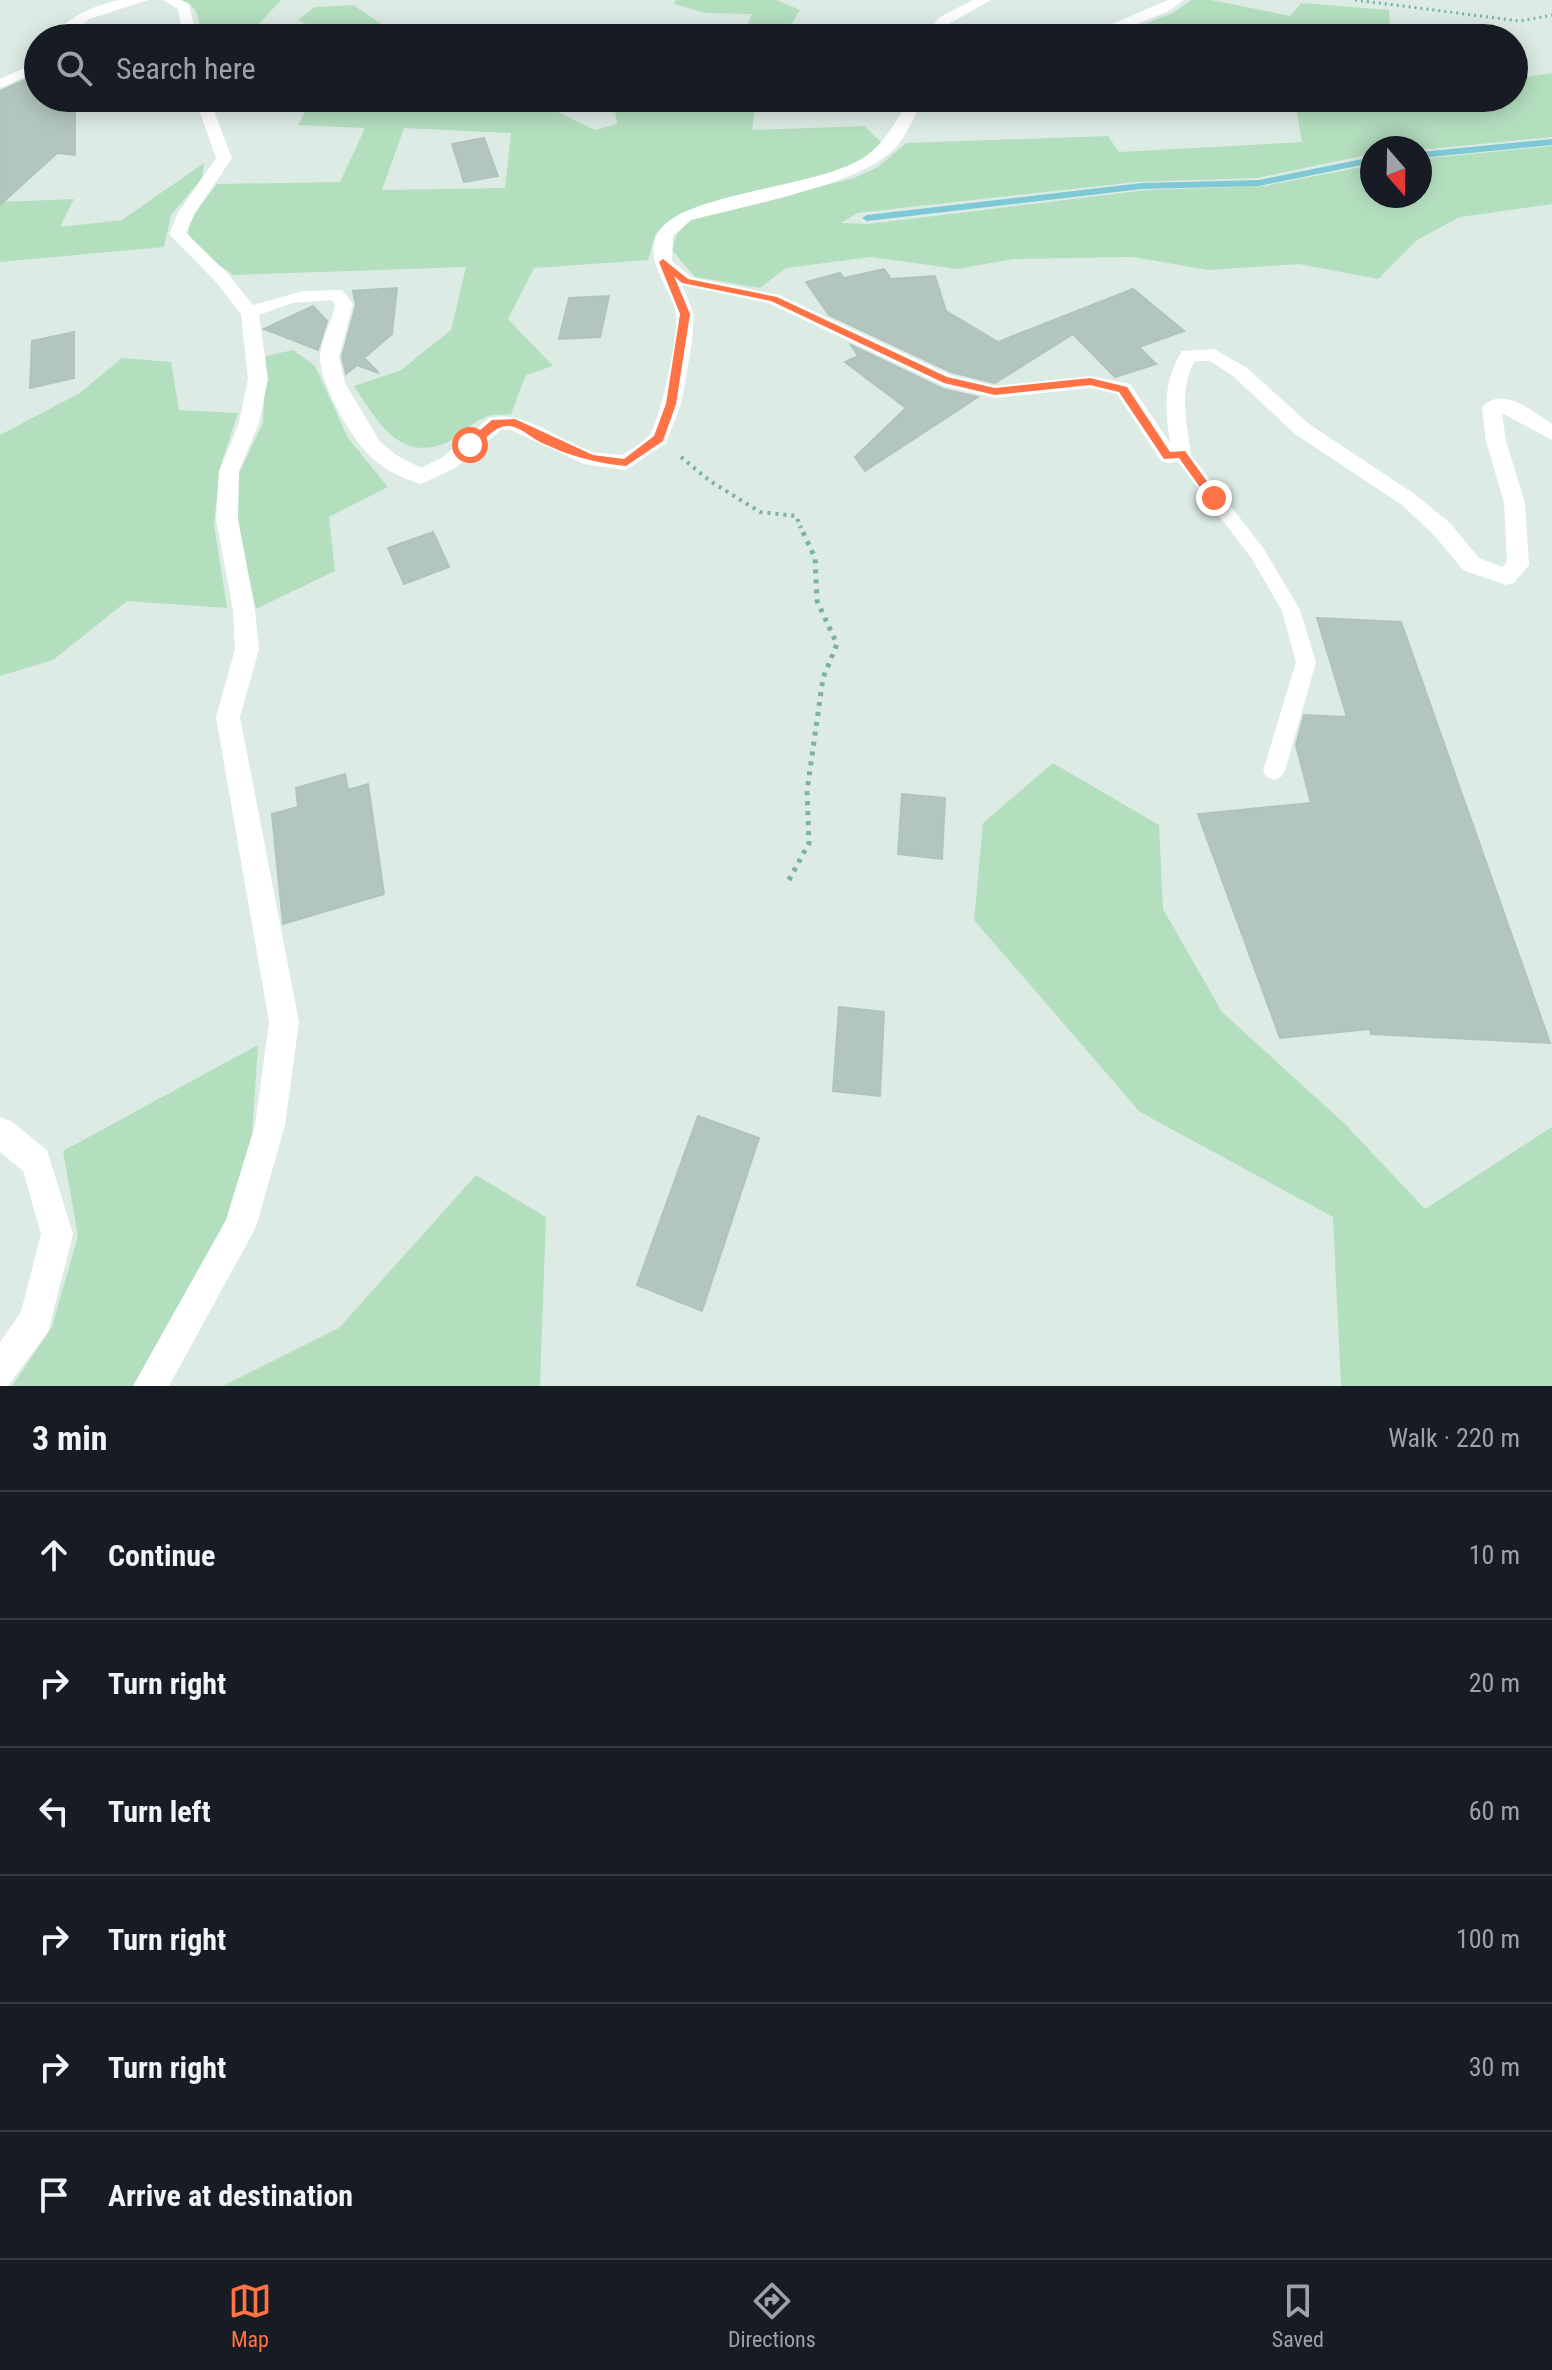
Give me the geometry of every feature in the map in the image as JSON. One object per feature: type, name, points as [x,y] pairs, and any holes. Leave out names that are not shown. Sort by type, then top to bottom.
[{"type":"street","points":[[74,24],[114,4],[141,0]]},
{"type":"street","points":[[170,0],[184,7],[187,24]]},
{"type":"street","points":[[942,24],[984,0]]},
{"type":"street","points":[[1123,24],[1177,0]]},
{"type":"street","points":[[0,84],[24,73]]},
{"type":"street","points":[[150,1386],[240,1227],[270,1125],[284,1022],[228,717],[247,649],[244,610],[227,519],[229,471],[249,423],[258,379],[250,313],[222,278],[177,234],[183,214],[215,177],[224,158],[207,112]]},
{"type":"street","points":[[250,313],[263,306],[306,294],[336,294],[344,304],[330,364],[341,393],[373,446],[386,459],[421,477],[450,462],[496,423],[515,423],[543,439],[591,459],[626,463],[659,438],[671,404],[685,314],[663,262],[665,235],[685,216],[837,175],[870,161],[891,143],[909,112]]},
{"type":"street","points":[[663,262],[685,281],[773,299],[944,380],[995,392],[1090,382],[1123,389],[1168,456],[1181,454],[1173,398],[1177,373],[1189,355],[1214,355],[1240,372],[1302,429],[1409,500],[1442,529],[1471,564],[1506,577],[1518,565],[1517,529],[1513,496],[1491,430],[1492,408],[1508,405],[1552,433]]},
{"type":"street","points":[[0,1132],[36,1161],[57,1234],[36,1320],[0,1372]]},
{"type":"lane","points":[[1181,454],[1258,554],[1291,610],[1306,662],[1274,771]]},
{"type":"path","points":[[1355,0],[1415,5],[1520,21],[1552,15]]},
{"type":"path","points":[[659,438],[710,481],[760,512],[796,516],[815,558],[817,601],[837,644],[823,678],[807,791],[809,843],[789,880]]},
{"type":"green space","points":[[181,0],[281,0],[259,24],[200,24],[195,10]]},
{"type":"green space","points":[[676,0],[776,0],[800,10],[792,24],[748,24],[752,14],[705,13],[674,4]]},
{"type":"green space","points":[[1192,0],[1211,0],[1290,16],[1301,3],[1389,10],[1390,24],[1144,24],[1171,14]]},
{"type":"green space","points":[[353,5],[382,24],[305,24],[298,20],[315,7]]},
{"type":"green space","points":[[1552,73],[1552,137],[1432,149],[1432,136],[1360,136],[1360,157],[1257,178],[1136,182],[857,213],[841,223],[868,224],[1146,190],[1264,186],[1360,167],[1360,208],[1432,208],[1432,158],[1552,146],[1552,204],[1460,217],[1417,240],[1378,279],[1299,264],[1209,270],[1132,257],[1014,259],[957,269],[871,257],[786,268],[760,288],[695,277],[672,250],[677,234],[691,219],[854,178],[878,167],[906,143],[1108,136],[1119,152],[1302,142],[1297,112],[1528,112],[1528,77]]},
{"type":"green space","points":[[304,112],[558,112],[595,130],[617,124],[615,112],[755,112],[752,130],[864,126],[883,144],[860,161],[829,173],[681,213],[656,233],[648,260],[534,268],[508,319],[553,366],[526,375],[511,414],[486,417],[450,441],[417,448],[392,436],[354,386],[401,370],[451,330],[466,267],[233,275],[202,252],[188,234],[190,219],[217,184],[340,182],[365,128],[298,125]],"holes":[[[404,128],[511,133],[505,188],[382,190]]]},
{"type":"green space","points":[[204,163],[202,178],[171,215],[164,247],[0,262],[0,202],[74,199],[60,227],[122,220]]},
{"type":"green space","points":[[293,350],[315,366],[348,438],[388,487],[329,517],[335,571],[256,609],[235,514],[239,473],[263,423],[266,356]]},
{"type":"green space","points":[[122,358],[171,362],[179,410],[238,413],[220,468],[214,524],[227,608],[127,601],[53,660],[0,676],[0,435],[80,393]]},
{"type":"green space","points":[[1053,763],[1159,825],[1163,909],[1222,1012],[1344,1123],[1425,1209],[1552,1127],[1552,1386],[1341,1386],[1333,1217],[1140,1112],[974,920],[983,823]]},
{"type":"green space","points":[[258,1045],[252,1136],[227,1233],[136,1386],[12,1386],[52,1327],[78,1236],[63,1151]]},
{"type":"green space","points":[[476,1175],[546,1217],[540,1386],[223,1386],[339,1328]]},
{"type":"building","points":[[24,80],[24,112],[75,112],[75,155],[57,153],[0,205],[0,91]]},
{"type":"building","points":[[484,138],[498,176],[464,182],[452,144]]},
{"type":"building","points":[[884,269],[891,279],[935,276],[946,311],[998,342],[1133,289],[1184,331],[1139,347],[1156,364],[1115,377],[1073,334],[995,383],[951,372],[829,315],[806,282],[840,273],[844,278]]},
{"type":"building","points":[[397,288],[392,334],[364,358],[379,373],[357,365],[346,374],[342,357],[356,305],[353,291]]},
{"type":"building","points":[[609,296],[600,337],[559,339],[569,298]]},
{"type":"building","points":[[313,306],[327,321],[318,350],[264,329]]},
{"type":"building","points":[[74,332],[74,378],[30,388],[32,341]]},
{"type":"building","points":[[851,345],[943,389],[978,397],[865,471],[855,457],[906,408],[845,362],[858,356]]},
{"type":"building","points":[[433,532],[449,567],[404,584],[388,548]]},
{"type":"building","points":[[1317,618],[1401,622],[1550,1043],[1371,1034],[1370,1029],[1280,1038],[1198,814],[1311,803],[1296,745],[1304,715],[1347,717]]},
{"type":"building","points":[[345,774],[348,790],[368,784],[384,894],[283,924],[272,814],[298,807],[296,788]]},
{"type":"building","points":[[902,794],[945,798],[942,859],[898,854]]},
{"type":"building","points":[[839,1007],[884,1012],[880,1096],[833,1091]]},
{"type":"building","points":[[698,1116],[759,1138],[702,1311],[637,1285]]},
{"type":"waterway","points":[[1432,154],[1552,142]]},
{"type":"waterway","points":[[867,218],[1142,186],[1259,183],[1360,162]]},
{"type":"route","points":[[470,445],[496,423],[515,423],[543,439],[591,459],[626,463],[659,438],[671,404],[685,314],[663,262],[685,281],[773,299],[944,380],[995,392],[1090,382],[1123,389],[1156,443],[1168,456],[1181,454],[1214,498]]}]
